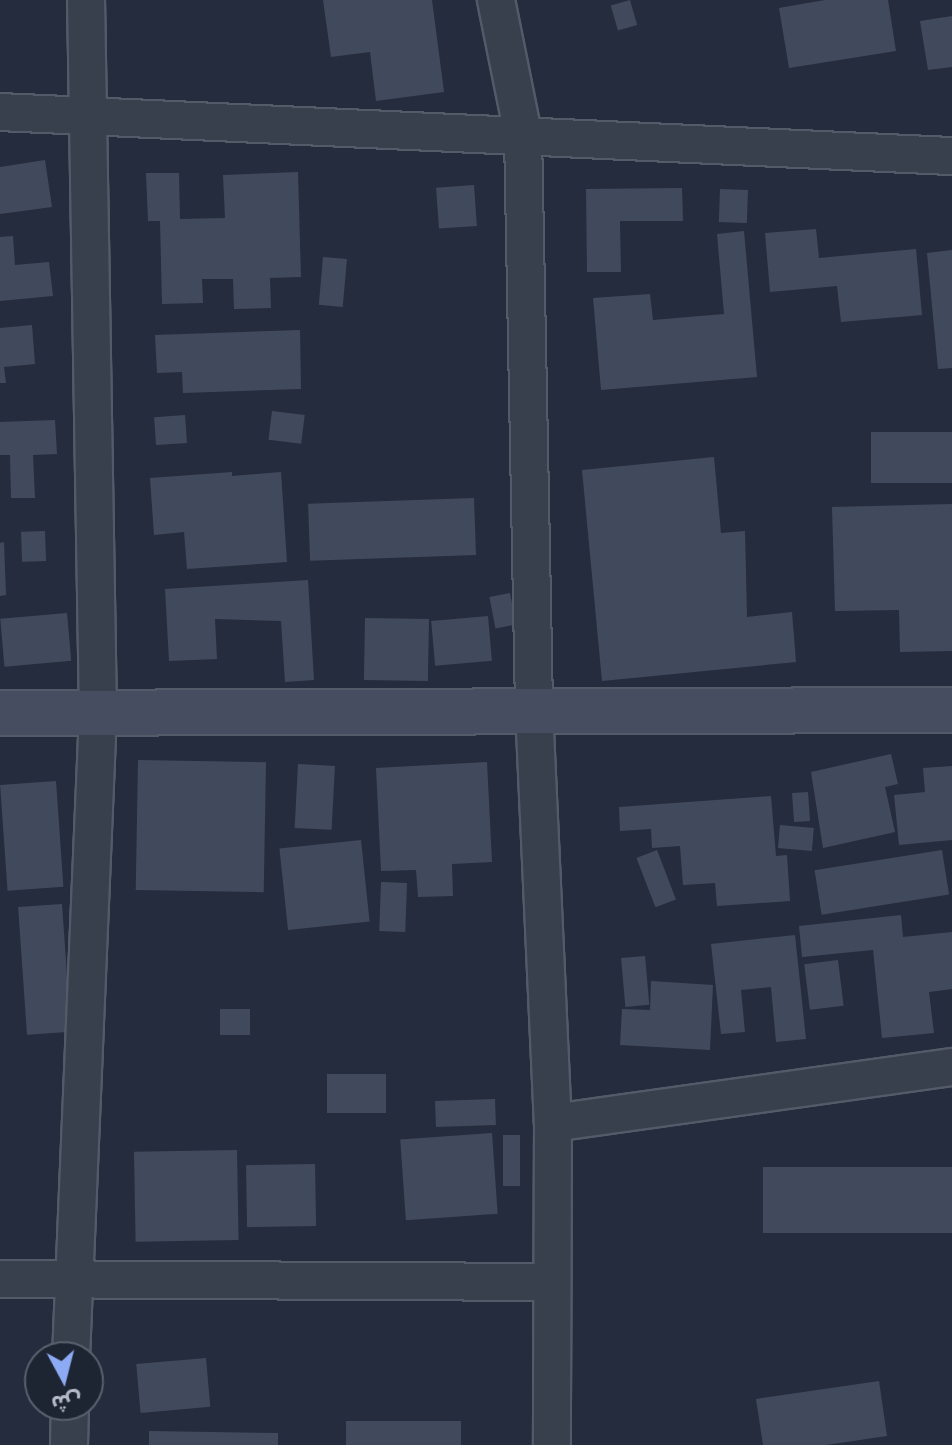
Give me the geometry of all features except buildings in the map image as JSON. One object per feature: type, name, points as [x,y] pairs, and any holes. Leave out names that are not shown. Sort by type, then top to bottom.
[{"type":"street","points":[[71,1341],[98,714],[92,114],[86,0]]},
{"type":"street","points":[[496,0],[523,134],[534,708],[553,1123],[550,1282],[552,1445]]},
{"type":"street","points":[[0,112],[952,156]]},
{"type":"street","points":[[0,713],[534,708],[952,710]]},
{"type":"street","points":[[553,1123],[952,1067]]},
{"type":"street","points":[[0,1279],[550,1282]]},
{"type":"street","points":[[69,1445],[70,1421]]}]
